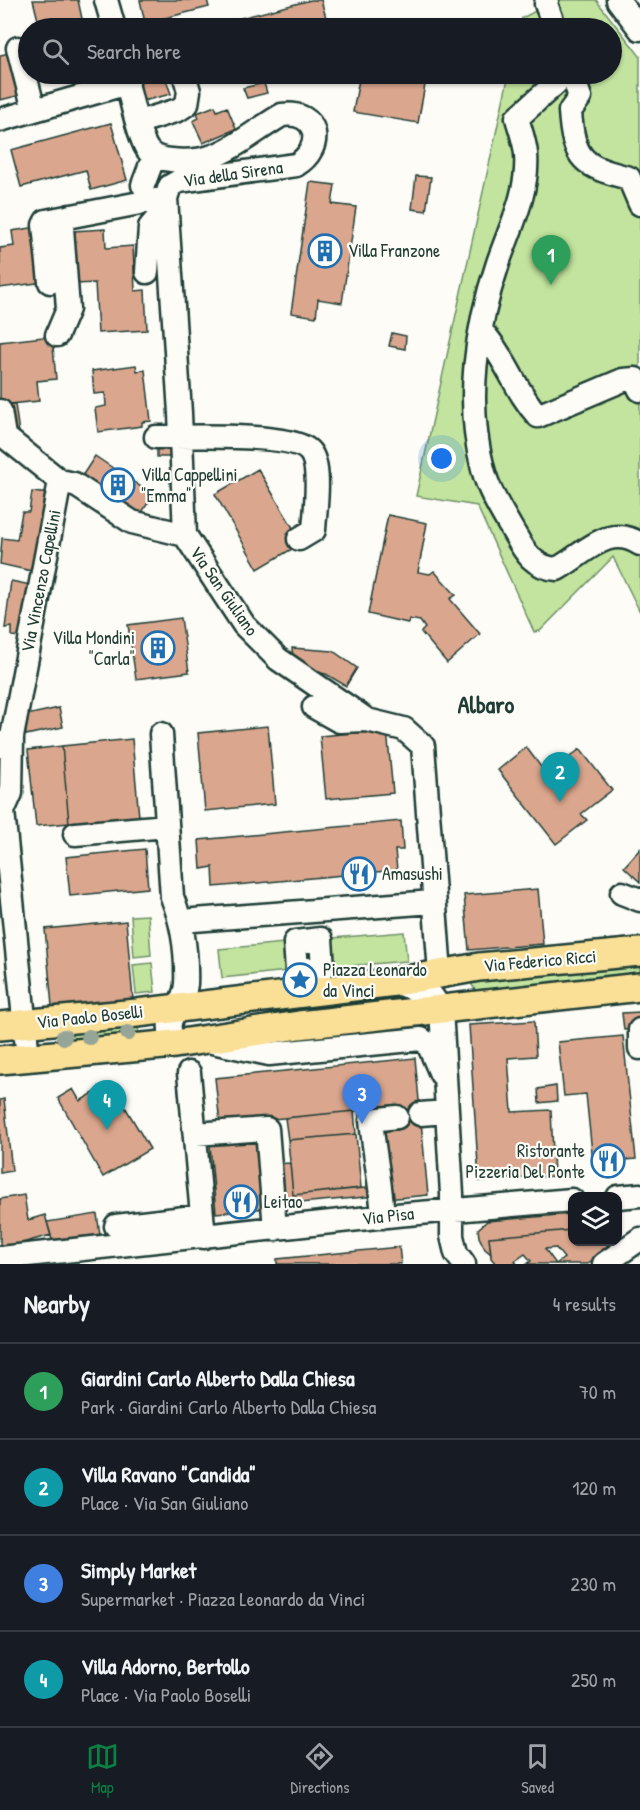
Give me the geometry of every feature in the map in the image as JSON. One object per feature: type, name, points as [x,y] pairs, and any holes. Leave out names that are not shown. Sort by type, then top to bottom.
[{"type":"main road","name":"Via Federico Ricci","points":[[440,973],[640,952]]},
{"type":"main road","points":[[179,1007],[395,982],[440,973]]},
{"type":"main road","name":"Via Federico Ricci","points":[[441,1009],[640,987]]},
{"type":"main road","name":"Via Paolo Boselli","points":[[12,1025],[179,1007]]},
{"type":"main road","points":[[180,1042],[441,1009]]},
{"type":"main road","name":"Via Paolo Boselli","points":[[0,1060],[180,1042]]},
{"type":"street","points":[[106,0],[111,18]]},
{"type":"street","points":[[618,0],[640,29]]},
{"type":"street","points":[[546,2],[552,18]]},
{"type":"street","points":[[27,84],[34,110]]},
{"type":"street","points":[[0,120],[111,84]]},
{"type":"street","points":[[127,84],[145,146],[154,156],[143,185]]},
{"type":"street","points":[[138,122],[178,110],[187,104],[189,91],[187,84]]},
{"type":"street","points":[[555,84],[517,118],[526,154],[523,192],[498,265],[475,356],[477,436],[483,471],[501,510],[528,556],[537,566],[557,569],[612,535],[630,538],[640,544]]},
{"type":"street","points":[[575,84],[580,97],[570,111],[571,133],[580,156],[594,169],[629,178],[640,204]]},
{"type":"street","name":"Via della Sirena","points":[[154,156],[180,161],[215,158],[274,120],[291,114],[305,119],[315,138],[311,154],[296,165],[178,181],[170,186],[166,203],[182,437],[185,535]]},
{"type":"street","points":[[147,272],[150,227],[166,203]]},
{"type":"street","name":"Via della Sirena","points":[[50,282],[44,225],[46,221],[166,203]]},
{"type":"street","points":[[57,336],[68,309],[62,228],[63,222],[70,216]]},
{"type":"street","points":[[480,335],[486,336],[498,349],[525,402],[538,416],[623,380],[635,379],[640,390]]},
{"type":"street","name":"Via San Giuliano","points":[[0,411],[4,436],[60,481],[74,484],[132,522],[185,535],[244,625],[278,659],[367,720]]},
{"type":"street","points":[[156,437],[269,439],[296,442],[310,452],[317,473],[314,530],[299,538]]},
{"type":"street","name":"Via Vincenzo Capellini","points":[[28,1058],[12,1025],[3,812],[11,794],[9,733],[60,481]]},
{"type":"street","name":"Via San Giuliano","points":[[314,707],[339,721],[367,720],[392,724],[404,729],[423,746],[434,902]]},
{"type":"street","points":[[161,734],[172,897],[181,921],[186,983],[179,1007],[197,1020],[198,1028],[180,1042]]},
{"type":"street","points":[[75,834],[167,826]]},
{"type":"street","points":[[181,921],[434,902],[440,973]]},
{"type":"street","points":[[395,982],[432,996],[441,1009],[438,1050],[445,1084],[453,1209],[452,1236],[456,1253],[464,1264]]},
{"type":"street","points":[[640,1030],[640,1048]]},
{"type":"street","points":[[180,1042],[269,1054],[421,1039],[438,1050]]},
{"type":"street","points":[[189,1073],[203,1227]]},
{"type":"street","points":[[420,1114],[447,1112]]},
{"type":"street","points":[[383,1217],[381,1180],[375,1166],[371,1120],[397,1117]]},
{"type":"street","points":[[195,1134],[267,1130],[275,1229]]},
{"type":"street","points":[[622,1197],[640,1195]]},
{"type":"street","name":"Via Pisa","points":[[0,1258],[24,1259],[119,1245],[203,1227],[275,1229],[453,1209],[568,1200]]},
{"type":"street","points":[[604,1264],[640,1239]]},
{"type":"green space","points":[[557,0],[596,0],[610,18],[522,18]]},
{"type":"green space","points":[[622,33],[640,56],[640,612],[613,557],[540,631],[534,632],[477,506],[416,496],[507,84],[622,84]]},
{"type":"green space","points":[[148,915],[151,955],[134,957],[131,916]]},
{"type":"green space","points":[[404,932],[407,961],[323,968],[321,939]]},
{"type":"green space","points":[[295,942],[297,970],[222,978],[219,949]]},
{"type":"green space","points":[[152,963],[155,992],[136,994],[133,965]]},
{"type":"green space","points":[[640,965],[640,977],[477,993],[472,985],[478,981]]},
{"type":"green space","points":[[138,1027],[139,1035],[57,1043],[57,1034]]},
{"type":"building","points":[[33,0],[78,0],[82,18],[38,18]]},
{"type":"building","points":[[140,0],[207,0],[209,7],[165,18],[144,18]]},
{"type":"building","points":[[311,0],[321,0],[326,18],[241,18]]},
{"type":"building","points":[[15,52],[18,65],[18,84],[23,84],[25,94],[0,100],[0,55]]},
{"type":"building","points":[[138,84],[168,84],[171,94],[143,101]]},
{"type":"building","points":[[264,84],[267,93],[247,98],[243,88]]},
{"type":"building","points":[[358,84],[425,84],[418,123],[353,112]]},
{"type":"building","points":[[215,106],[217,111],[227,107],[236,129],[203,143],[193,121],[199,118],[197,113]]},
{"type":"building","points":[[111,123],[127,180],[91,190],[86,170],[21,187],[11,150]]},
{"type":"building","points":[[416,176],[431,177],[426,211],[412,209]]},
{"type":"building","name":"Villa Franzone","points":[[310,182],[335,185],[332,204],[356,207],[342,303],[318,299],[316,317],[291,313]]},
{"type":"building","points":[[37,227],[44,282],[0,288],[0,248],[14,246],[12,231]]},
{"type":"building","points":[[105,229],[106,248],[133,246],[135,291],[145,290],[147,330],[98,333],[95,283],[76,284],[73,231]]},
{"type":"building","points":[[392,333],[406,336],[405,349],[389,346]]},
{"type":"building","points":[[52,336],[56,379],[37,381],[39,401],[0,405],[0,342]]},
{"type":"building","points":[[136,365],[137,371],[145,370],[151,421],[142,422],[142,426],[98,432],[95,408],[106,406],[105,393],[94,394],[92,371]]},
{"type":"building","points":[[15,404],[21,447],[2,405]]},
{"type":"building","points":[[157,443],[172,443],[173,457],[157,457]]},
{"type":"building","name":"Villa Cappellini \"Emma\"","points":[[95,456],[153,495],[141,514],[82,476]]},
{"type":"building","points":[[258,469],[302,543],[258,569],[215,494]]},
{"type":"building","points":[[32,492],[50,494],[36,572],[0,564],[2,538],[17,540],[22,512],[29,512]]},
{"type":"building","points":[[388,515],[427,523],[418,572],[430,574],[434,571],[456,595],[450,599],[480,634],[447,663],[421,632],[425,628],[420,621],[409,619],[408,623],[368,614]]},
{"type":"building","points":[[11,581],[31,585],[21,637],[12,636],[12,627],[5,628]]},
{"type":"building","name":"Villa Mondini \"Carla\"","points":[[181,618],[189,672],[136,679],[128,625]]},
{"type":"building","points":[[292,648],[333,651],[357,668],[346,686],[326,674],[294,668]]},
{"type":"building","points":[[59,708],[63,727],[26,735],[22,716]]},
{"type":"building","points":[[268,726],[275,804],[205,811],[198,733]]},
{"type":"building","points":[[387,730],[393,793],[326,799],[320,736]]},
{"type":"building","points":[[132,739],[139,817],[69,823],[62,746]]},
{"type":"building","points":[[62,746],[69,823],[36,826],[28,750]]},
{"type":"building","points":[[526,747],[547,775],[580,749],[612,790],[581,814],[587,820],[556,844],[498,770]]},
{"type":"building","points":[[401,821],[403,850],[395,850],[397,870],[214,887],[213,867],[201,869],[199,840]]},
{"type":"building","points":[[145,849],[148,888],[70,896],[66,857]]},
{"type":"building","points":[[640,849],[640,882],[624,867]]},
{"type":"building","points":[[538,889],[543,944],[469,950],[464,895]]},
{"type":"building","points":[[126,921],[133,999],[52,1006],[45,929]]},
{"type":"building","points":[[640,1012],[640,1026],[637,1029],[624,1030],[622,1013]]},
{"type":"building","points":[[534,1021],[536,1056],[508,1058],[512,1112],[551,1110],[554,1176],[479,1181],[469,1025]]},
{"type":"building","points":[[623,1036],[636,1159],[593,1163],[586,1094],[564,1096],[558,1042]]},
{"type":"building","points":[[415,1058],[428,1195],[387,1199],[381,1131],[398,1130],[396,1107],[220,1124],[215,1078]]},
{"type":"building","points":[[111,1083],[150,1149],[103,1177],[58,1098],[73,1089],[80,1101]]},
{"type":"building","points":[[556,1086],[557,1101],[539,1103],[538,1089]]},
{"type":"building","points":[[4,1099],[12,1171],[0,1173],[0,1100]]},
{"type":"building","points":[[354,1111],[356,1134],[288,1140],[285,1118]]},
{"type":"building","points":[[356,1134],[361,1188],[293,1195],[288,1140]]},
{"type":"building","points":[[261,1140],[267,1208],[216,1213],[210,1145]]},
{"type":"building","points":[[290,1163],[293,1195],[375,1187],[376,1196],[278,1205],[274,1164]]},
{"type":"building","points":[[24,1195],[28,1220],[45,1215],[51,1235],[0,1249],[0,1199]]},
{"type":"building","points":[[97,1214],[100,1235],[52,1240],[47,1222]]},
{"type":"building","points":[[568,1214],[568,1230],[489,1237],[491,1254],[485,1249],[478,1229],[487,1221]]},
{"type":"building","points":[[568,1230],[568,1246],[607,1246],[588,1264],[556,1264],[527,1264],[531,1261],[525,1254],[515,1261],[517,1264],[496,1264],[491,1258],[489,1237]],"holes":[[[556,1248],[564,1258],[556,1264],[545,1249]]]},
{"type":"building","points":[[399,1247],[401,1264],[277,1264],[277,1259]]},
{"type":"place","name":"Villa Franzone","points":[[325,251]]},
{"type":"place","name":"Giardini Carlo Alberto Dalla Chiesa","points":[[551,285]]},
{"type":"place","name":"Villa Cappellini \"Emma\"","points":[[118,485]]},
{"type":"place","name":"Villa Mondini \"Carla\"","points":[[158,648]]},
{"type":"place","name":"Villa Ravano \"Candida\"","points":[[560,802]]},
{"type":"place","name":"Amasushi","points":[[359,874]]},
{"type":"place","name":"Piazza Leonardo da Vinci","points":[[300,980]]},
{"type":"place","name":"Simply Market","points":[[362,1124]]},
{"type":"place","name":"Villa Adorno, Bertollo","points":[[107,1130]]},
{"type":"place","name":"Ristorante Pizzeria Del Ponte","points":[[608,1161]]},
{"type":"place","name":"Leitao","points":[[241,1202]]},
{"type":"district","name":"Albaro","points":[[486,705]]}]
